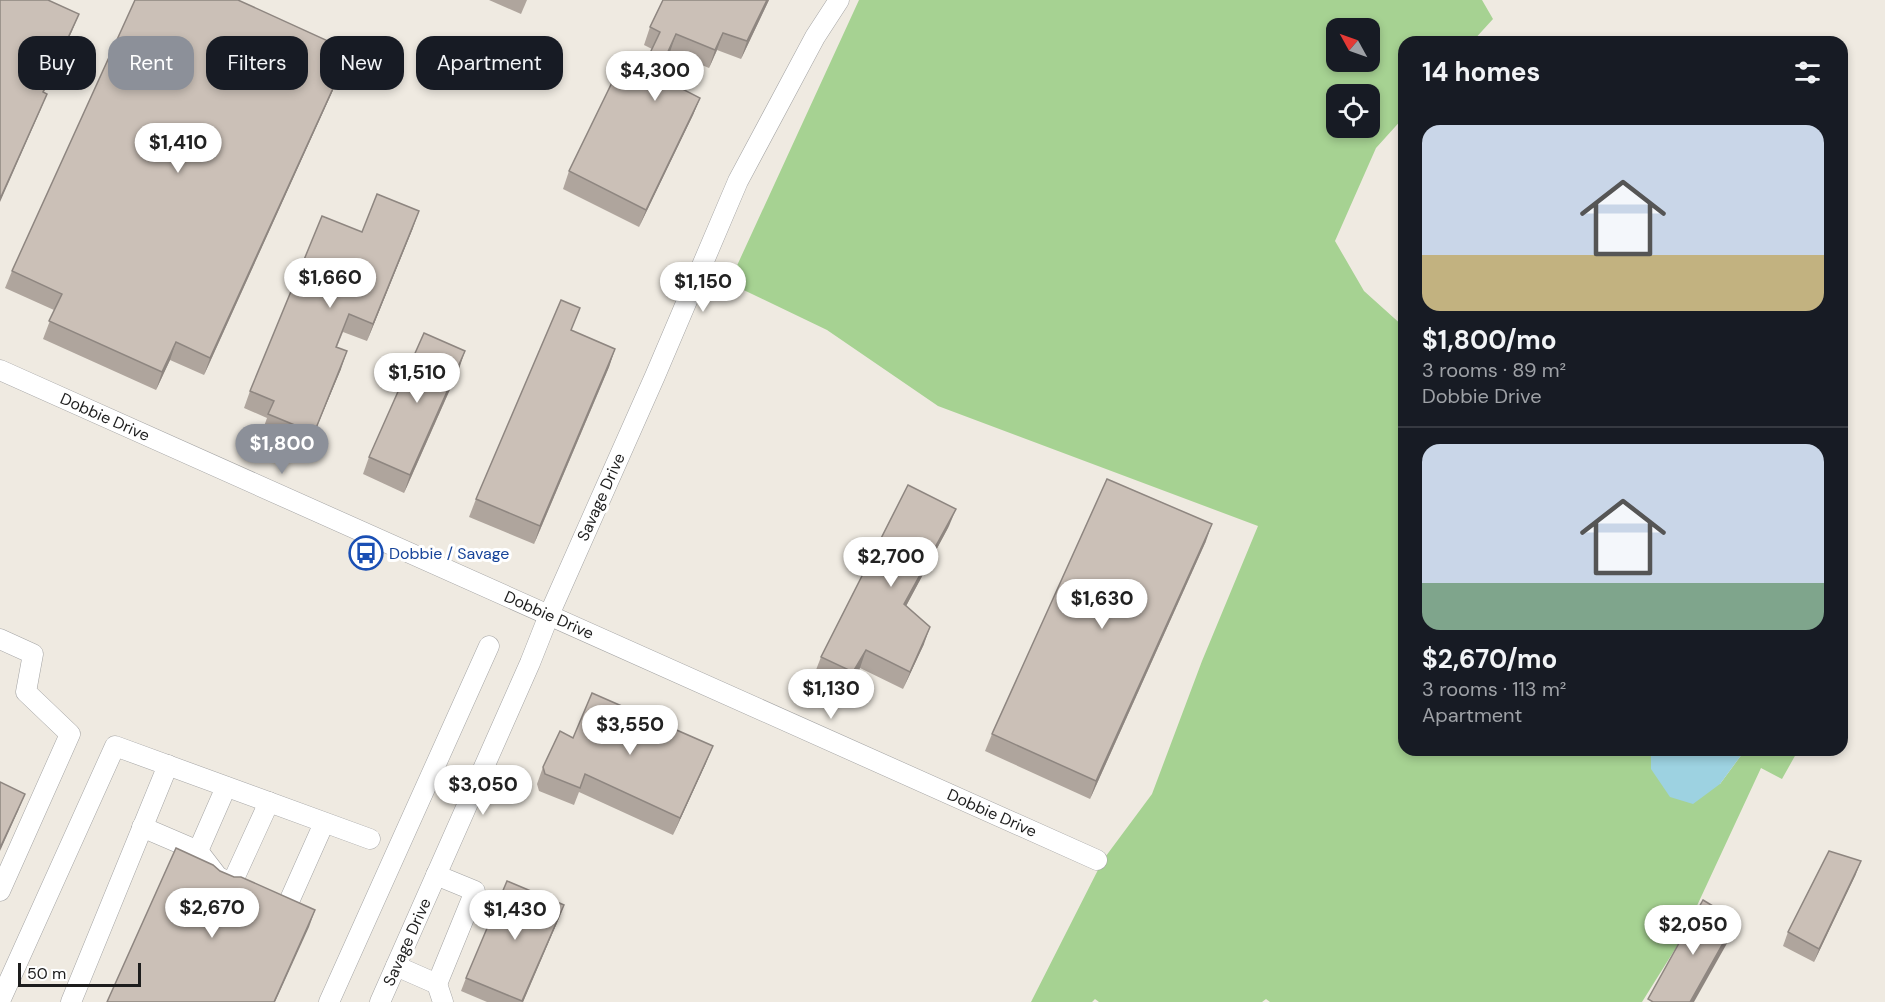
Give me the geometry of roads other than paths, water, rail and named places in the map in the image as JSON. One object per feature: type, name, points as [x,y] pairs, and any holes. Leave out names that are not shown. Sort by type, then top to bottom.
[{"type":"street","name":"Savage Drive","points":[[380,1002],[656,376],[738,181],[816,36],[839,0]]},
{"type":"street","name":"Dobbie Drive","points":[[0,370],[1097,860]]},
{"type":"street","points":[[0,639],[33,654],[26,692],[70,734],[0,891]]},
{"type":"street","points":[[329,1002],[489,646]]},
{"type":"street","points":[[0,1000],[115,746],[370,839]]},
{"type":"street","points":[[71,1002],[168,765]]},
{"type":"street","points":[[198,851],[226,787]]},
{"type":"street","points":[[142,827],[198,851],[218,877],[232,883],[269,802]]},
{"type":"street","points":[[286,906],[324,823]]},
{"type":"street","points":[[396,966],[440,993],[475,891],[436,875]]},
{"type":"water","points":[[1651,756],[1741,756],[1720,784],[1693,804],[1670,797],[1651,769]]},
{"type":"place","name":"Dobbie / Savage","points":[[366,553]]}]
